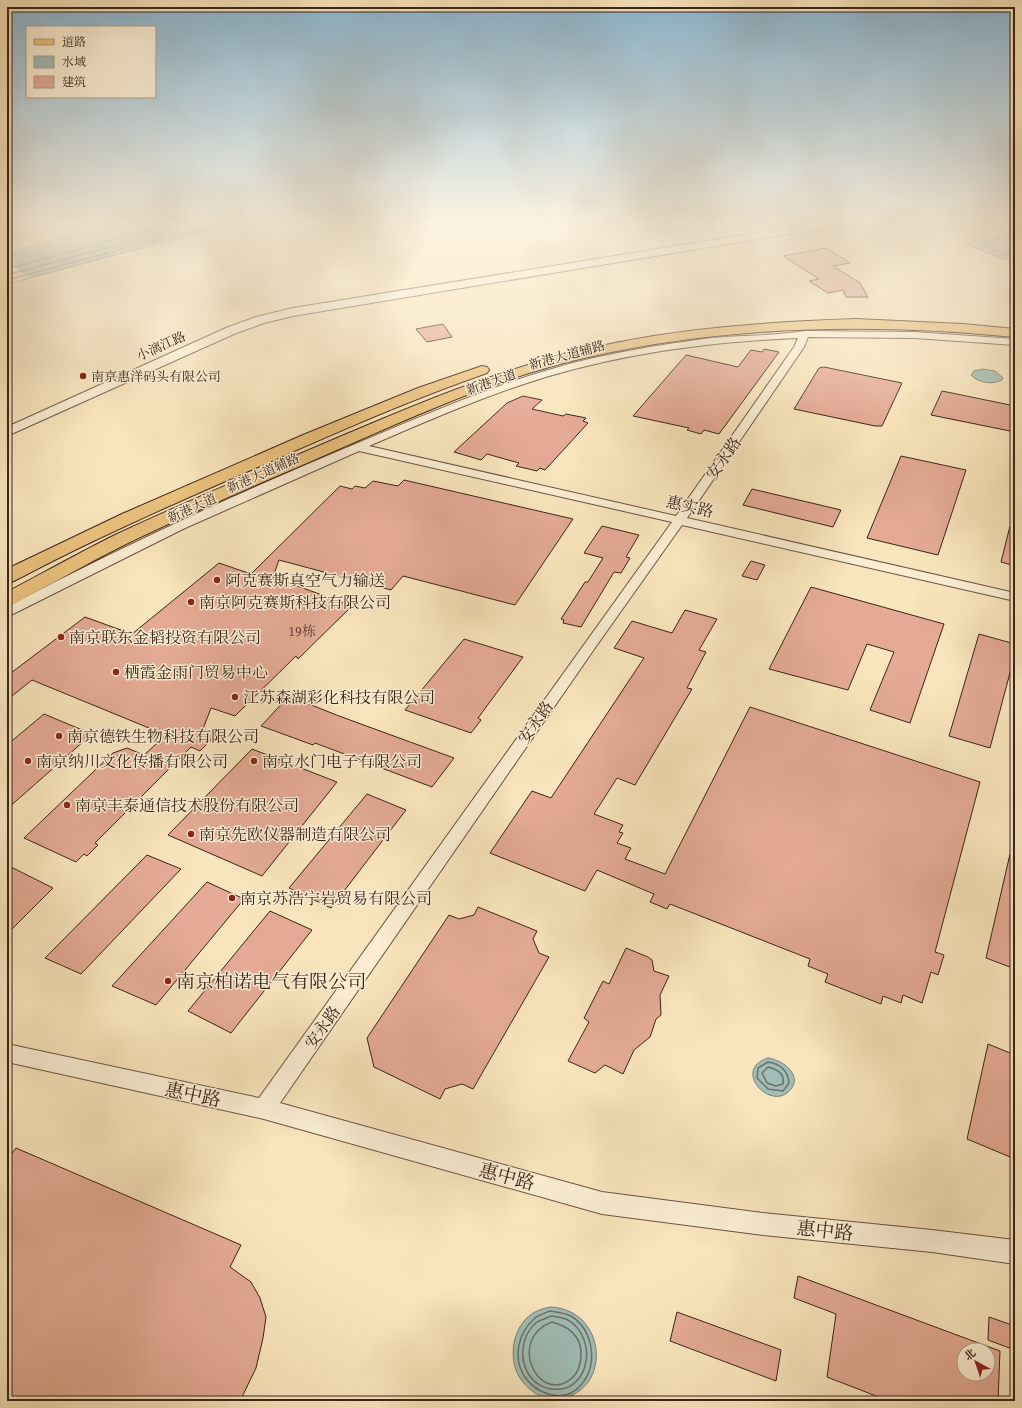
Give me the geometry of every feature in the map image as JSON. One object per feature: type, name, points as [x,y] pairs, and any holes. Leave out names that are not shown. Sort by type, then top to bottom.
[{"type":"main road","name":"新港大道","points":[[7,577],[152,507],[403,397],[518,358],[593,338],[688,323],[797,315],[853,314],[914,316],[1015,323]]},
{"type":"main road","name":"新港大道","points":[[7,600],[121,540],[418,409],[507,376],[588,353],[652,340],[718,331],[817,325],[910,325],[1015,333]]},
{"type":"street","name":"小漓江路","points":[[7,432],[196,346],[267,318],[293,312],[429,290]]},
{"type":"street","name":"新港大道辅路","points":[[7,613],[129,549],[287,476],[358,447],[424,417],[487,393],[552,372],[612,357],[674,346],[731,339],[805,334],[896,334],[1015,342]]},
{"type":"street","name":"安永路","points":[[264,1109],[592,642],[679,521],[799,347],[805,334]]},
{"type":"street","name":"惠实路","points":[[358,447],[1015,597]]},
{"type":"street","name":"惠中路","points":[[7,1053],[264,1109],[602,1202],[764,1224],[1015,1252]]},
{"type":"water","points":[[983,369],[995,371],[1003,378],[1002,380],[990,383],[978,380],[971,375],[974,371]]},
{"type":"water","points":[[768,1058],[774,1059],[786,1066],[794,1076],[792,1087],[787,1093],[779,1096],[771,1095],[763,1091],[753,1078],[753,1070],[758,1063]]},
{"type":"water","points":[[550,1307],[569,1311],[583,1321],[592,1335],[596,1351],[595,1367],[588,1382],[576,1393],[559,1399],[548,1399],[529,1389],[518,1374],[513,1357],[515,1339],[522,1323],[533,1313]]},
{"type":"building","points":[[823,290],[864,290],[868,297],[846,297],[843,290],[828,293]]},
{"type":"building","points":[[443,324],[452,337],[427,342],[416,329]]},
{"type":"building","points":[[764,349],[779,352],[719,434],[704,430],[701,434],[687,430],[689,428],[633,416],[686,355],[738,367],[751,350],[762,352]]},
{"type":"building","points":[[824,367],[902,383],[882,426],[875,426],[794,409],[819,368]]},
{"type":"building","points":[[942,391],[1015,406],[1015,417],[1010,431],[931,415]]},
{"type":"building","points":[[523,396],[542,400],[532,409],[563,416],[566,414],[586,418],[583,421],[588,423],[545,470],[540,468],[537,471],[516,466],[519,463],[487,454],[481,460],[454,452],[507,403]]},
{"type":"building","points":[[901,456],[966,470],[938,555],[867,538]]},
{"type":"building","points":[[404,480],[573,519],[515,605],[403,576],[391,590],[279,560],[273,577],[352,606],[298,659],[296,656],[235,716],[211,708],[203,729],[217,734],[200,751],[191,747],[95,843],[98,845],[87,856],[84,854],[76,862],[24,838],[113,753],[127,748],[144,755],[166,735],[32,680],[7,700],[7,676],[85,617],[132,634],[219,563],[251,574],[340,486],[352,489],[355,486],[365,488],[373,481],[398,486]]},
{"type":"building","points":[[752,489],[841,510],[833,527],[743,505]]},
{"type":"building","points":[[602,526],[639,535],[626,557],[630,558],[621,573],[614,572],[581,627],[563,623],[564,620],[561,619],[585,582],[588,582],[603,558],[584,553]]},
{"type":"building","points":[[1010,526],[1015,526],[1015,566],[1001,562]]},
{"type":"building","points":[[751,561],[765,565],[757,580],[742,576]]},
{"type":"building","points":[[811,587],[944,624],[910,723],[870,710],[894,652],[867,644],[848,690],[769,669]]},
{"type":"building","points":[[685,610],[717,619],[699,650],[706,652],[687,688],[692,689],[635,785],[617,778],[594,814],[623,825],[619,832],[623,833],[617,843],[631,848],[625,859],[665,874],[750,707],[980,782],[935,952],[944,955],[938,975],[931,972],[922,1003],[903,995],[901,1003],[883,996],[881,1004],[825,982],[828,974],[808,966],[810,959],[670,904],[667,909],[650,902],[654,894],[597,870],[585,891],[490,853],[532,791],[551,798],[644,658],[614,648],[632,621],[672,633]]},
{"type":"building","points":[[979,634],[1015,644],[1015,654],[990,748],[949,736]]},
{"type":"building","points":[[464,639],[523,657],[478,718],[481,720],[471,733],[405,710]]},
{"type":"building","points":[[289,696],[454,758],[432,787],[315,743],[313,745],[261,726]]},
{"type":"building","points":[[44,714],[92,734],[7,809],[7,745]]},
{"type":"building","points":[[252,749],[337,782],[262,876],[168,835]]},
{"type":"building","points":[[367,794],[406,810],[331,908],[289,888]]},
{"type":"building","points":[[1010,854],[1015,855],[1015,969],[986,958]]},
{"type":"building","points":[[147,855],[181,869],[81,974],[45,958]]},
{"type":"building","points":[[7,865],[53,888],[7,934]]},
{"type":"building","points":[[207,882],[244,899],[156,1005],[112,986]]},
{"type":"building","points":[[478,907],[537,931],[533,939],[539,953],[549,957],[473,1089],[462,1084],[445,1089],[440,1099],[374,1067],[367,1038],[449,915],[459,919],[474,915]]},
{"type":"building","points":[[270,911],[312,930],[231,1033],[188,1011]]},
{"type":"building","points":[[626,948],[648,957],[652,960],[654,971],[669,976],[660,995],[661,1015],[656,1019],[650,1037],[634,1050],[623,1074],[605,1065],[595,1073],[568,1061],[589,1022],[584,1018],[603,981],[609,984]]},
{"type":"building","points":[[988,1044],[1015,1055],[1015,1159],[967,1139]]},
{"type":"building","points":[[16,1148],[241,1245],[230,1267],[251,1282],[260,1298],[266,1317],[256,1368],[240,1401],[7,1401],[7,1160]]},
{"type":"building","points":[[798,1276],[976,1342],[956,1342],[956,1382],[996,1382],[996,1350],[1000,1351],[998,1401],[889,1401],[827,1377],[836,1314],[794,1298]]},
{"type":"building","points":[[677,1312],[781,1350],[776,1381],[670,1341]]},
{"type":"building","points":[[989,1317],[1015,1326],[1015,1350],[988,1340]]},
{"type":"place","name":"南京惠洋码头有限公司","points":[[83,376]]},
{"type":"place","name":"阿克赛斯真空气力输送","points":[[217,580]]},
{"type":"place","name":"南京阿克赛斯科技有限公司","points":[[191,602]]},
{"type":"place","name":"南京联东金韬投资有限公司","points":[[61,637]]},
{"type":"place","name":"栖霞金雨门贸易中心","points":[[116,672]]},
{"type":"place","name":"江苏森湖彩化科技有限公司","points":[[235,697]]},
{"type":"place","name":"南京德铁生物科技有限公司","points":[[59,736]]},
{"type":"place","name":"南京纳川文化传播有限公司","points":[[28,761]]},
{"type":"place","name":"南京水门电子有限公司","points":[[254,761]]},
{"type":"place","name":"南京丰泰通信技术股份有限公司","points":[[67,805]]},
{"type":"place","name":"南京先欧仪器制造有限公司","points":[[191,834]]},
{"type":"place","name":"南京苏浩宁岩贸易有限公司","points":[[232,898]]},
{"type":"place","name":"南京柏诺电气有限公司","points":[[168,981]]}]
